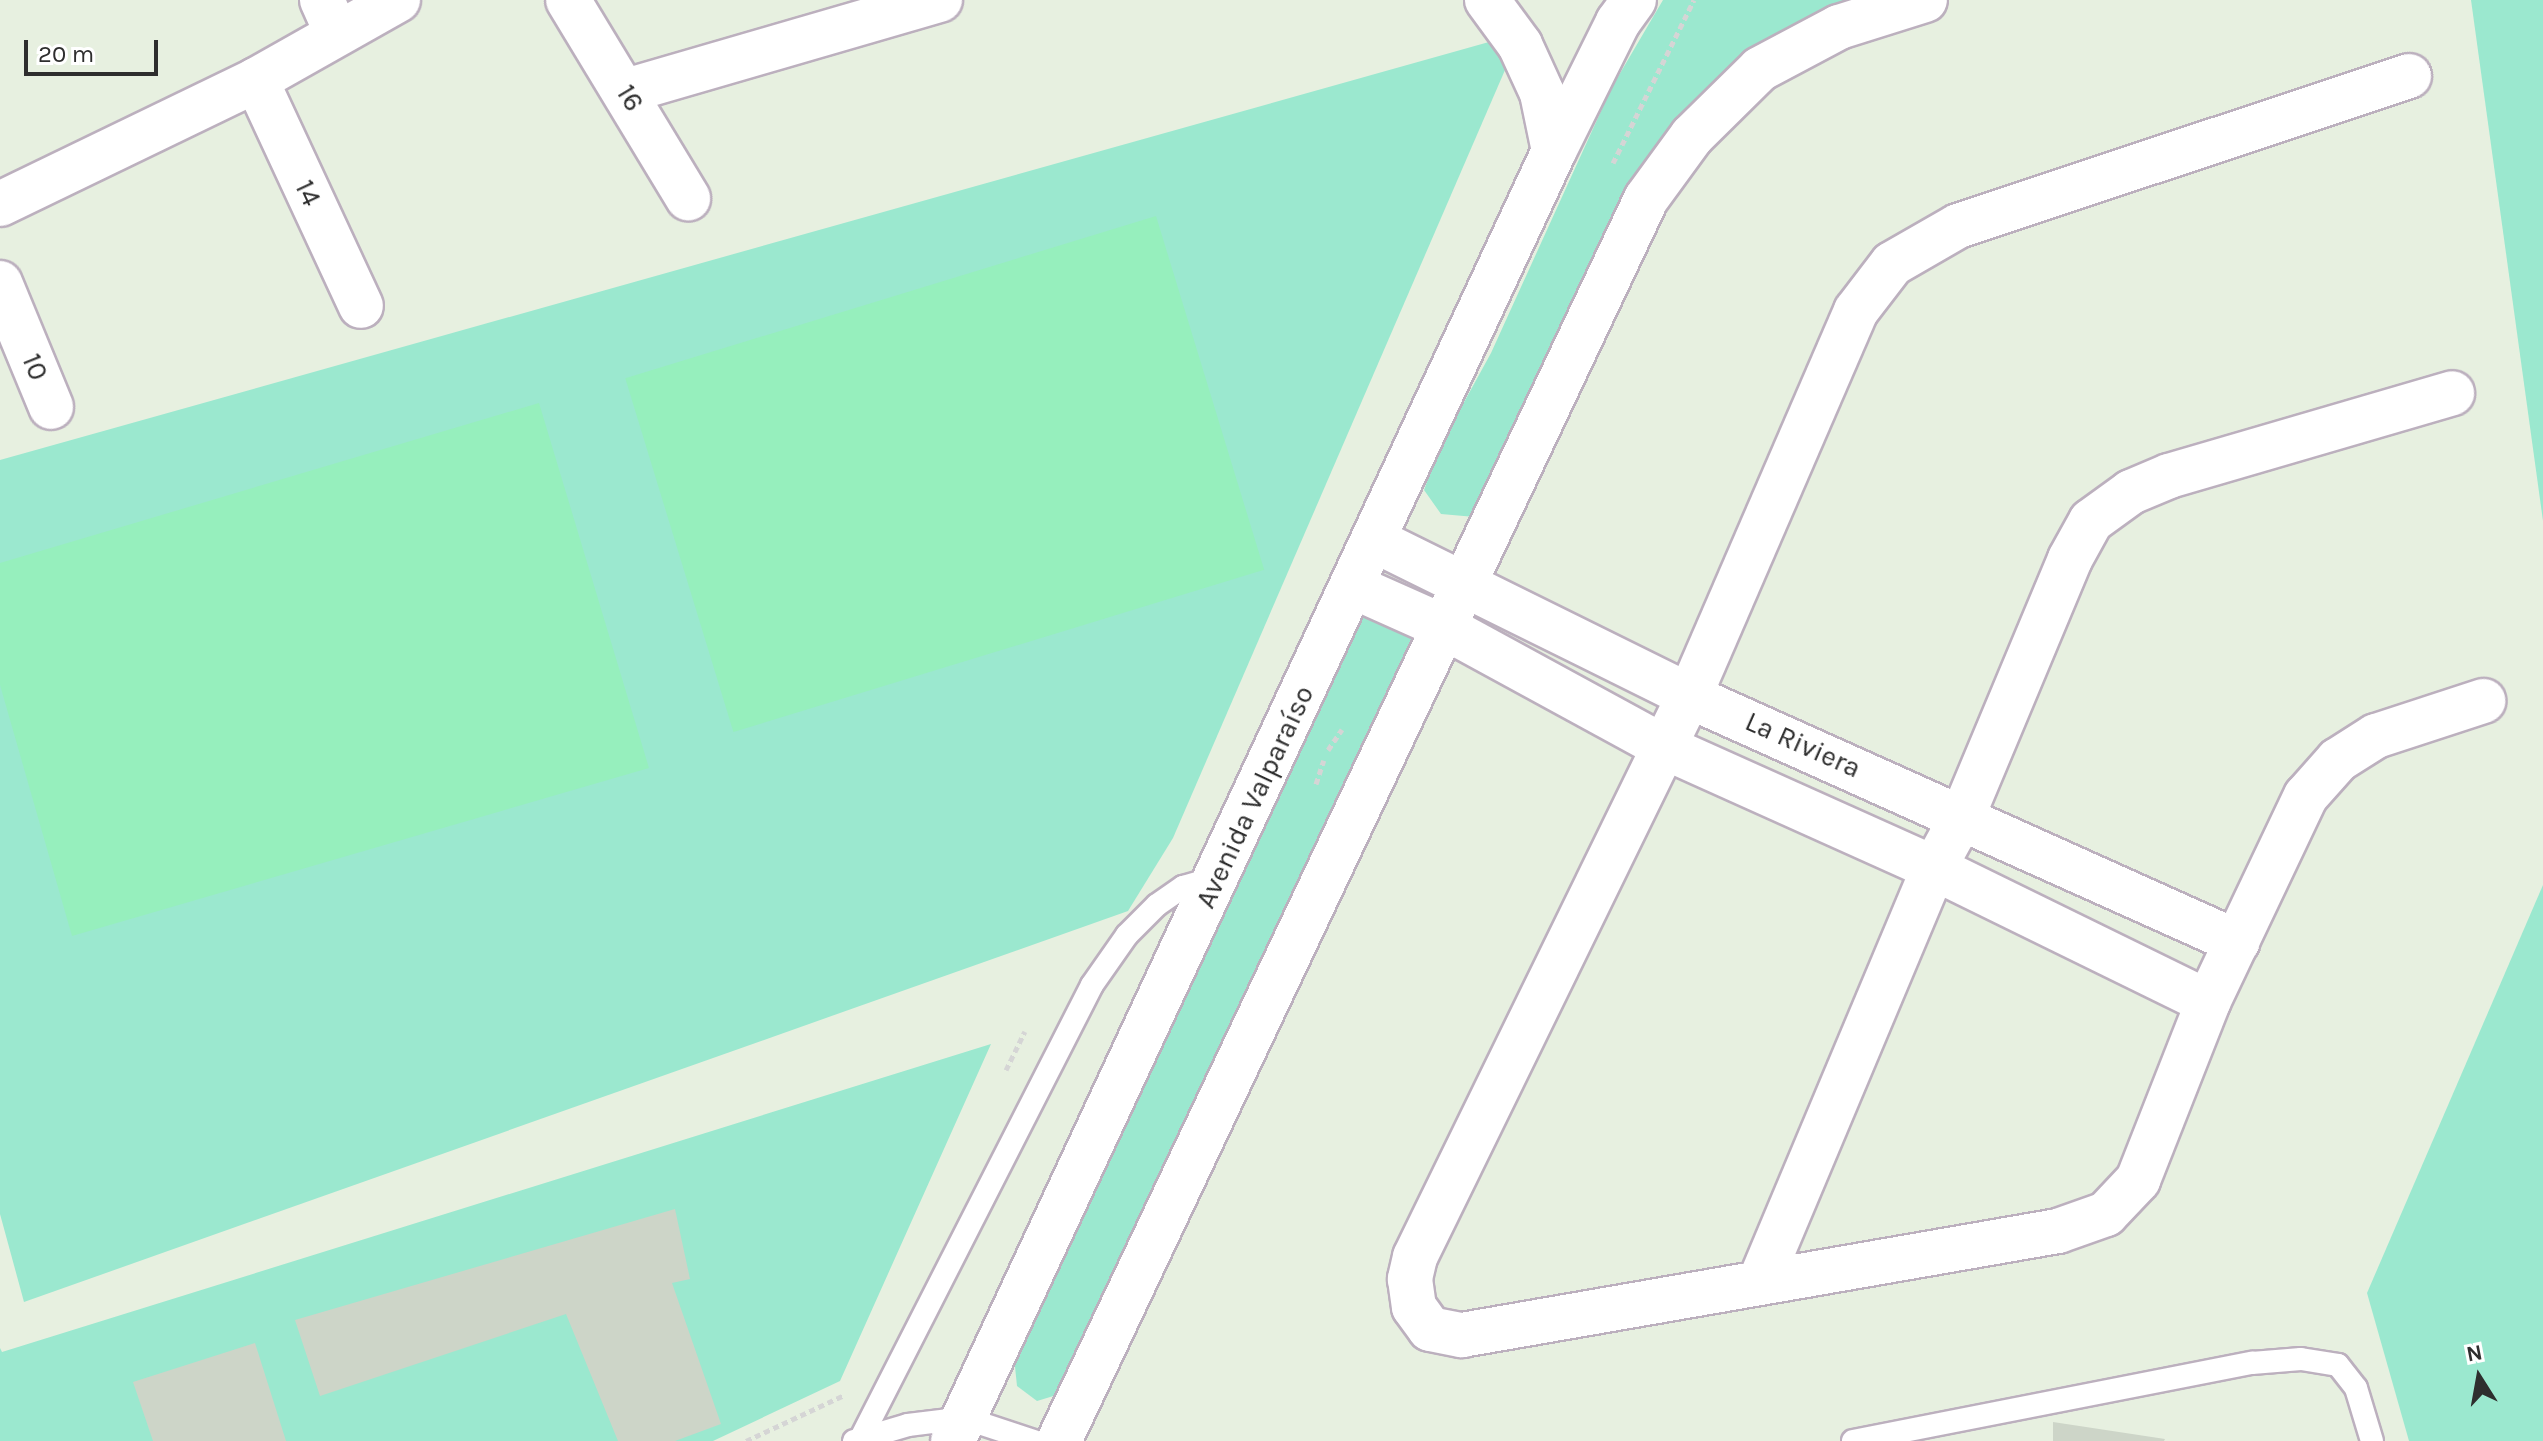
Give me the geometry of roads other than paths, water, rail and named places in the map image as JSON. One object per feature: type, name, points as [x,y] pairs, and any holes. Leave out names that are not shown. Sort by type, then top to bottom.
[{"type":"street","points":[[0,204],[256,80],[329,16],[398,0]]},
{"type":"street","name":"16","points":[[568,0],[626,91],[688,198]]},
{"type":"street","points":[[626,91],[940,0]]},
{"type":"street","points":[[1487,0],[1520,45],[1542,93],[1554,151]]},
{"type":"street","name":"Avenida Valparaíso","points":[[959,1430],[1554,151],[1618,22],[1634,0]]},
{"type":"street","points":[[1059,1441],[1646,199],[1692,136],[1760,69],[1839,27],[1925,0]]},
{"type":"street","points":[[2409,76],[1958,226],[1892,264],[1856,311],[1689,696],[1415,1257],[1410,1279],[1414,1307],[1430,1329],[1462,1335],[1761,1279],[2058,1231],[2106,1214],[2138,1180],[2208,1002],[2306,796],[2338,760],[2376,736],[2483,701]]},
{"type":"street","name":"14","points":[[256,80],[361,306]]},
{"type":"street","name":"10","points":[[0,283],[51,407]]},
{"type":"street","points":[[1761,1279],[1934,868],[1963,815],[2070,559],[2091,521],[2131,492],[2169,476],[2452,393]]},
{"type":"street","name":"La Riviera","points":[[1374,540],[1465,582],[1689,696],[1963,815],[2237,942]]},
{"type":"street","name":"La Riviera","points":[[1352,586],[1444,627],[1662,746],[1934,868],[2208,1002]]},
{"type":"lane","points":[[857,1439],[1092,985],[1127,935],[1157,905],[1183,887],[1218,877]]},
{"type":"lane","points":[[1853,1441],[2252,1363],[2301,1359],[2338,1365],[2356,1388],[2372,1441]]},
{"type":"lane","points":[[857,1439],[908,1425],[1034,1441]]}]
